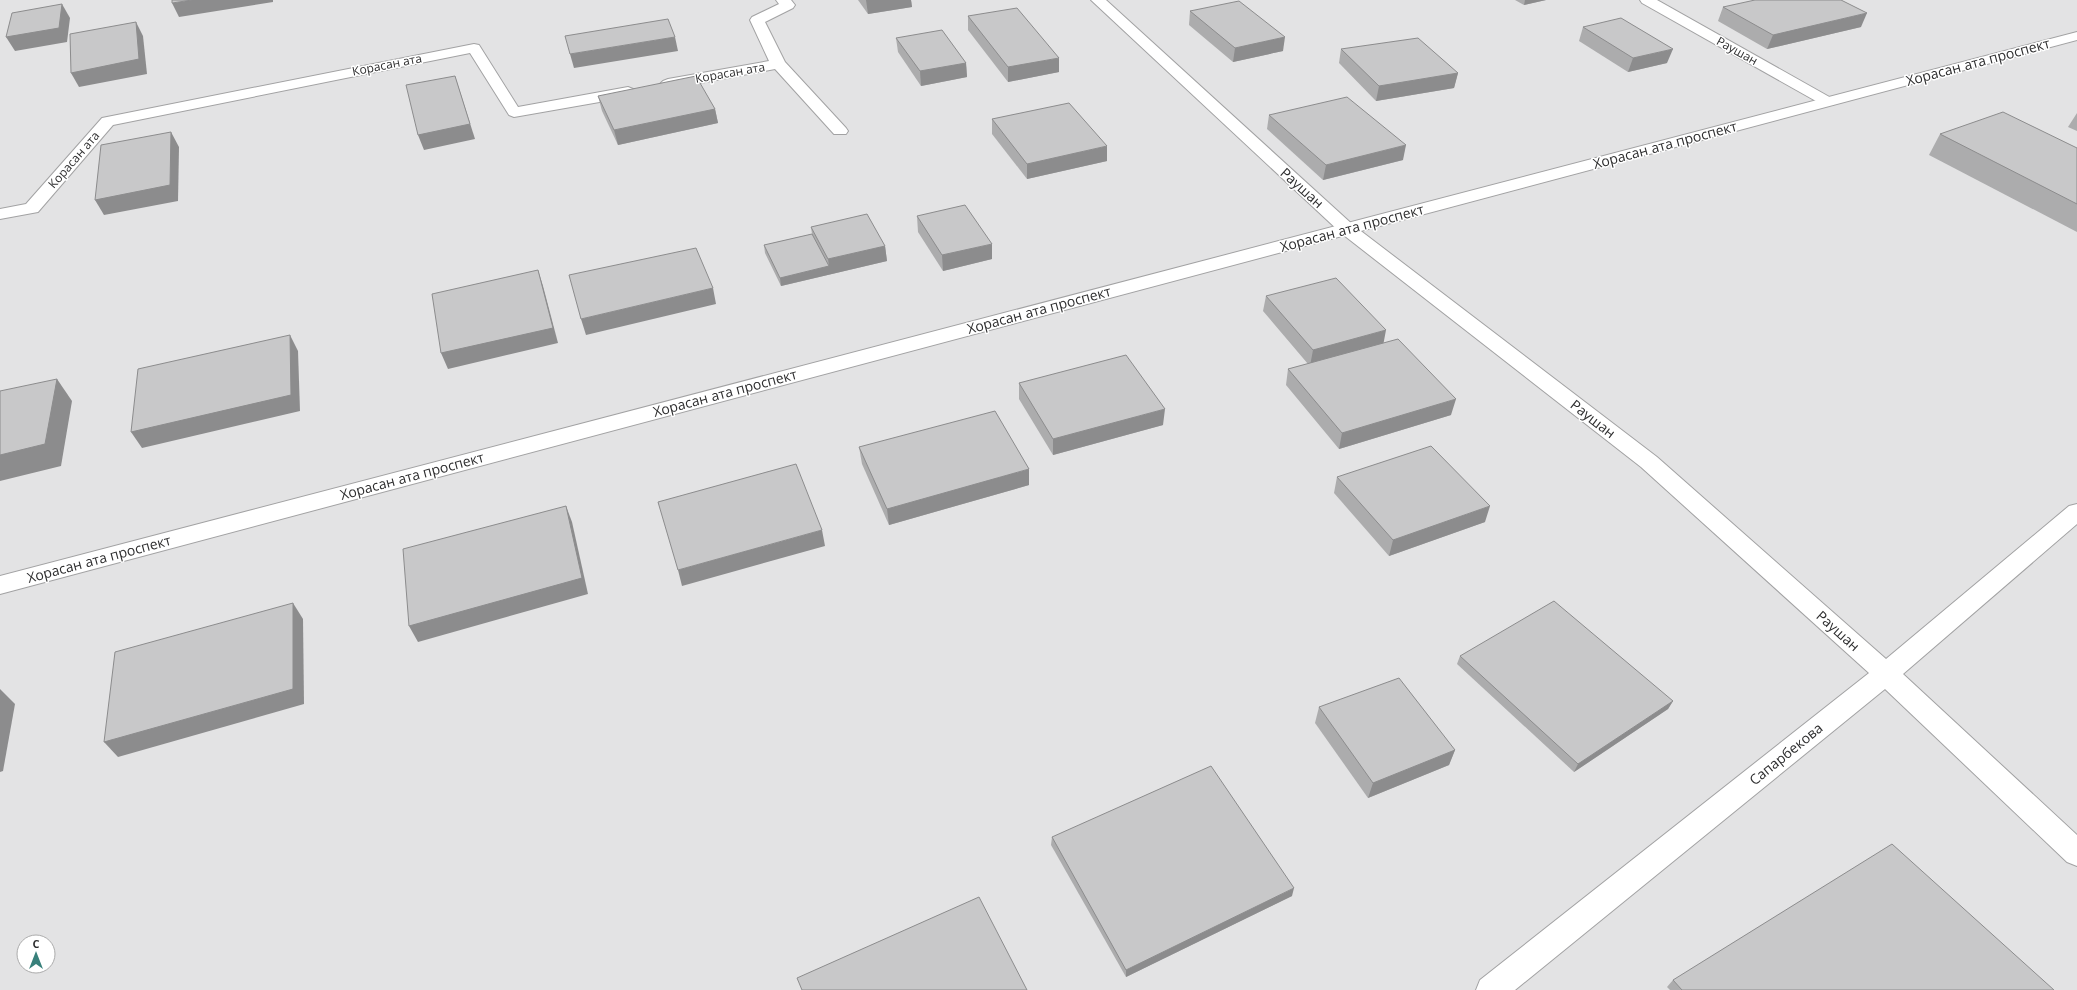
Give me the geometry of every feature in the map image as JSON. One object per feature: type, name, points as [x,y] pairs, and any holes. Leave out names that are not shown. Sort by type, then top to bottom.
[{"type":"street","name":"Корасан ата","points":[[783,0],[788,5],[757,20],[778,64],[840,131]]},
{"type":"street","name":"Раушан","points":[[1098,0],[1347,229],[1649,462],[1886,674],[2077,852]]},
{"type":"street","name":"Раушан","points":[[1647,0],[1828,102]]},
{"type":"street","name":"Хорасан ата проспект","points":[[0,585],[2077,36]]},
{"type":"street","name":"Корасан ата","points":[[0,214],[32,208],[108,121],[474,48],[514,112],[639,90]]},
{"type":"street","name":"Корасан ата","points":[[654,87],[778,64]]},
{"type":"street","name":"Сапарбекова","points":[[1492,990],[1886,674],[2077,512]]},
{"type":"building","points":[[172,0],[192,0],[172,3]]},
{"type":"building","points":[[1755,0],[1841,0],[1867,13],[1773,35],[1723,7]]},
{"type":"building","points":[[1239,1],[1285,37],[1235,48],[1190,11]]},
{"type":"building","points":[[62,4],[59,28],[6,37],[12,13]]},
{"type":"building","points":[[1017,8],[1059,58],[1008,67],[968,16]]},
{"type":"building","points":[[1621,18],[1673,49],[1633,58],[1583,27]]},
{"type":"building","points":[[668,19],[675,37],[570,54],[565,36]]},
{"type":"building","points":[[136,22],[139,59],[71,73],[70,34]]},
{"type":"building","points":[[942,30],[966,63],[920,71],[896,38]]},
{"type":"building","points":[[1418,38],[1458,73],[1379,86],[1341,49]]},
{"type":"building","points":[[455,76],[470,124],[418,135],[406,85]]},
{"type":"building","points":[[696,76],[715,109],[614,130],[598,96]]},
{"type":"building","points":[[1347,97],[1406,145],[1326,165],[1269,115]]},
{"type":"building","points":[[1069,103],[1107,146],[1027,164],[992,119]]},
{"type":"building","points":[[2003,112],[2077,148],[2077,204],[1940,134]]},
{"type":"building","points":[[171,132],[170,185],[95,200],[101,145]]},
{"type":"building","points":[[965,205],[992,244],[942,255],[917,216]]},
{"type":"building","points":[[867,214],[885,246],[828,259],[811,227]]},
{"type":"building","points":[[812,234],[829,266],[780,278],[764,245]]},
{"type":"building","points":[[696,248],[713,288],[581,319],[569,275]]},
{"type":"building","points":[[538,270],[553,328],[441,353],[432,294]]},
{"type":"building","points":[[1336,278],[1386,330],[1313,350],[1266,296]]},
{"type":"building","points":[[290,335],[291,395],[131,432],[138,369]]},
{"type":"building","points":[[1398,339],[1456,399],[1342,433],[1288,369]]},
{"type":"building","points":[[1126,355],[1165,409],[1053,439],[1019,383]]},
{"type":"building","points":[[57,379],[45,444],[0,455],[0,391]]},
{"type":"building","points":[[995,411],[1029,469],[887,509],[859,447]]},
{"type":"building","points":[[1431,446],[1490,506],[1393,540],[1337,477]]},
{"type":"building","points":[[796,464],[822,530],[678,570],[658,502]]},
{"type":"building","points":[[566,506],[582,578],[409,626],[403,549]]},
{"type":"building","points":[[1554,601],[1673,701],[1578,764],[1460,656]]},
{"type":"building","points":[[293,603],[293,689],[104,742],[115,652]]},
{"type":"building","points":[[1399,678],[1455,750],[1373,783],[1319,707]]},
{"type":"building","points":[[1211,766],[1294,888],[1126,970],[1052,837]]},
{"type":"building","points":[[1892,844],[2054,990],[1682,990],[1673,980]]},
{"type":"building","points":[[979,897],[1027,990],[802,990],[797,978]]}]
